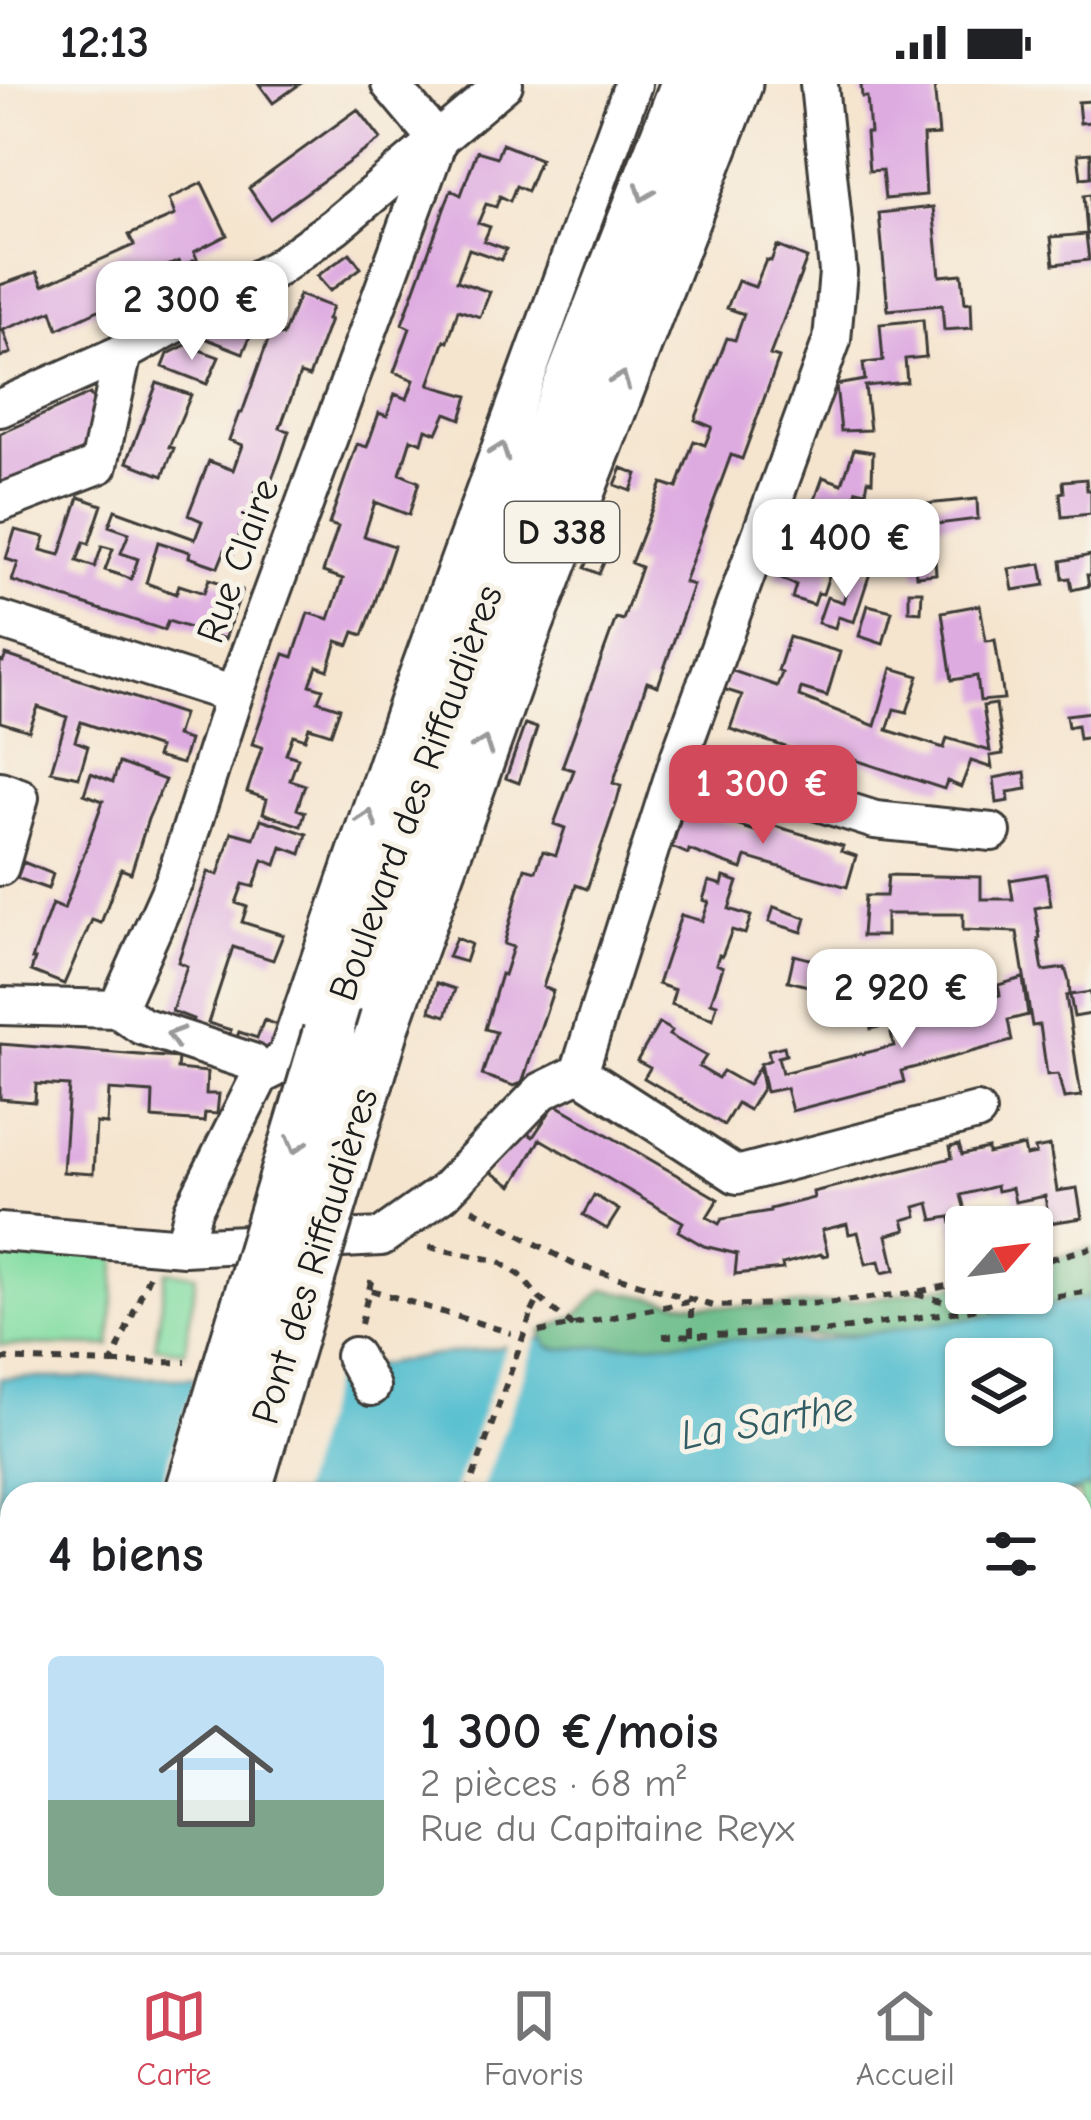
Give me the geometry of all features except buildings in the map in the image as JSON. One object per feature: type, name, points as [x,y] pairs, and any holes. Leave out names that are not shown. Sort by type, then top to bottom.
[{"type":"highway","name":"Boulevard des Riffaudières","points":[[329,1033],[470,641],[687,84]]},
{"type":"highway","name":"Boulevard des Riffaudières","points":[[386,1018],[524,632],[736,84]]},
{"type":"highway","name":"Pont des Riffaudières","points":[[248,1482],[386,1018]]},
{"type":"highway","name":"Pont des Riffaudières","points":[[195,1482],[329,1033]]},
{"type":"street","points":[[390,84],[438,141]]},
{"type":"street","points":[[0,408],[123,353],[277,268],[335,226],[504,84]]},
{"type":"street","points":[[184,1247],[194,1210],[260,1076],[286,1055],[407,704],[633,84]]},
{"type":"street","points":[[0,1232],[184,1247],[381,1237],[442,1193],[542,1091],[579,1073],[679,758],[832,340],[838,272],[819,84]]},
{"type":"street","name":"Rue Claire","points":[[117,1009],[175,879],[234,695],[438,141]]},
{"type":"street","points":[[0,503],[99,465],[123,353]]},
{"type":"street","points":[[0,620],[234,695]]},
{"type":"street","points":[[679,758],[875,820],[992,832]]},
{"type":"street","points":[[0,790],[20,797],[0,867]]},
{"type":"street","points":[[0,1006],[117,1009],[142,1026],[252,1062],[260,1076]]},
{"type":"street","points":[[579,1073],[737,1174],[977,1112]]},
{"type":"path","points":[[442,1193],[573,1264],[713,1306],[826,1304],[945,1286]]},
{"type":"path","points":[[381,1237],[498,1261],[520,1275],[538,1298],[573,1326]]},
{"type":"path","points":[[112,1364],[149,1274],[184,1247]]},
{"type":"path","points":[[1053,1258],[1091,1248]]},
{"type":"path","points":[[369,1290],[511,1333]]},
{"type":"path","points":[[1053,1297],[1091,1291]]},
{"type":"path","points":[[912,1293],[945,1302]]},
{"type":"path","points":[[471,1482],[538,1298]]},
{"type":"path","points":[[539,1333],[692,1301]]},
{"type":"path","points":[[691,1336],[692,1301]]},
{"type":"path","points":[[663,1336],[823,1332],[947,1314]]},
{"type":"path","points":[[0,1359],[112,1364],[201,1361]]},
{"type":"green space","points":[[0,1246],[117,1255],[110,1346],[0,1345]]},
{"type":"green space","points":[[1091,1248],[1091,1298],[1053,1305],[1053,1258]]},
{"type":"green space","points":[[166,1271],[196,1275],[185,1351],[155,1347]]},
{"type":"green space","points":[[945,1286],[945,1314],[1003,1314],[876,1333],[559,1349],[548,1346],[541,1332],[576,1315],[604,1289],[747,1307]]},
{"type":"water","name":"La Sarthe","points":[[1091,1298],[1091,1482],[0,1482],[0,1378],[335,1373],[526,1344],[542,1337],[548,1346],[559,1349],[723,1339],[809,1342],[1002,1314],[1053,1314],[1053,1305]]},
{"type":"pier","points":[[539,1332],[485,1482],[457,1482],[508,1340]]},
{"type":"pier","points":[[337,1366],[303,1482],[162,1482],[198,1371]]}]
